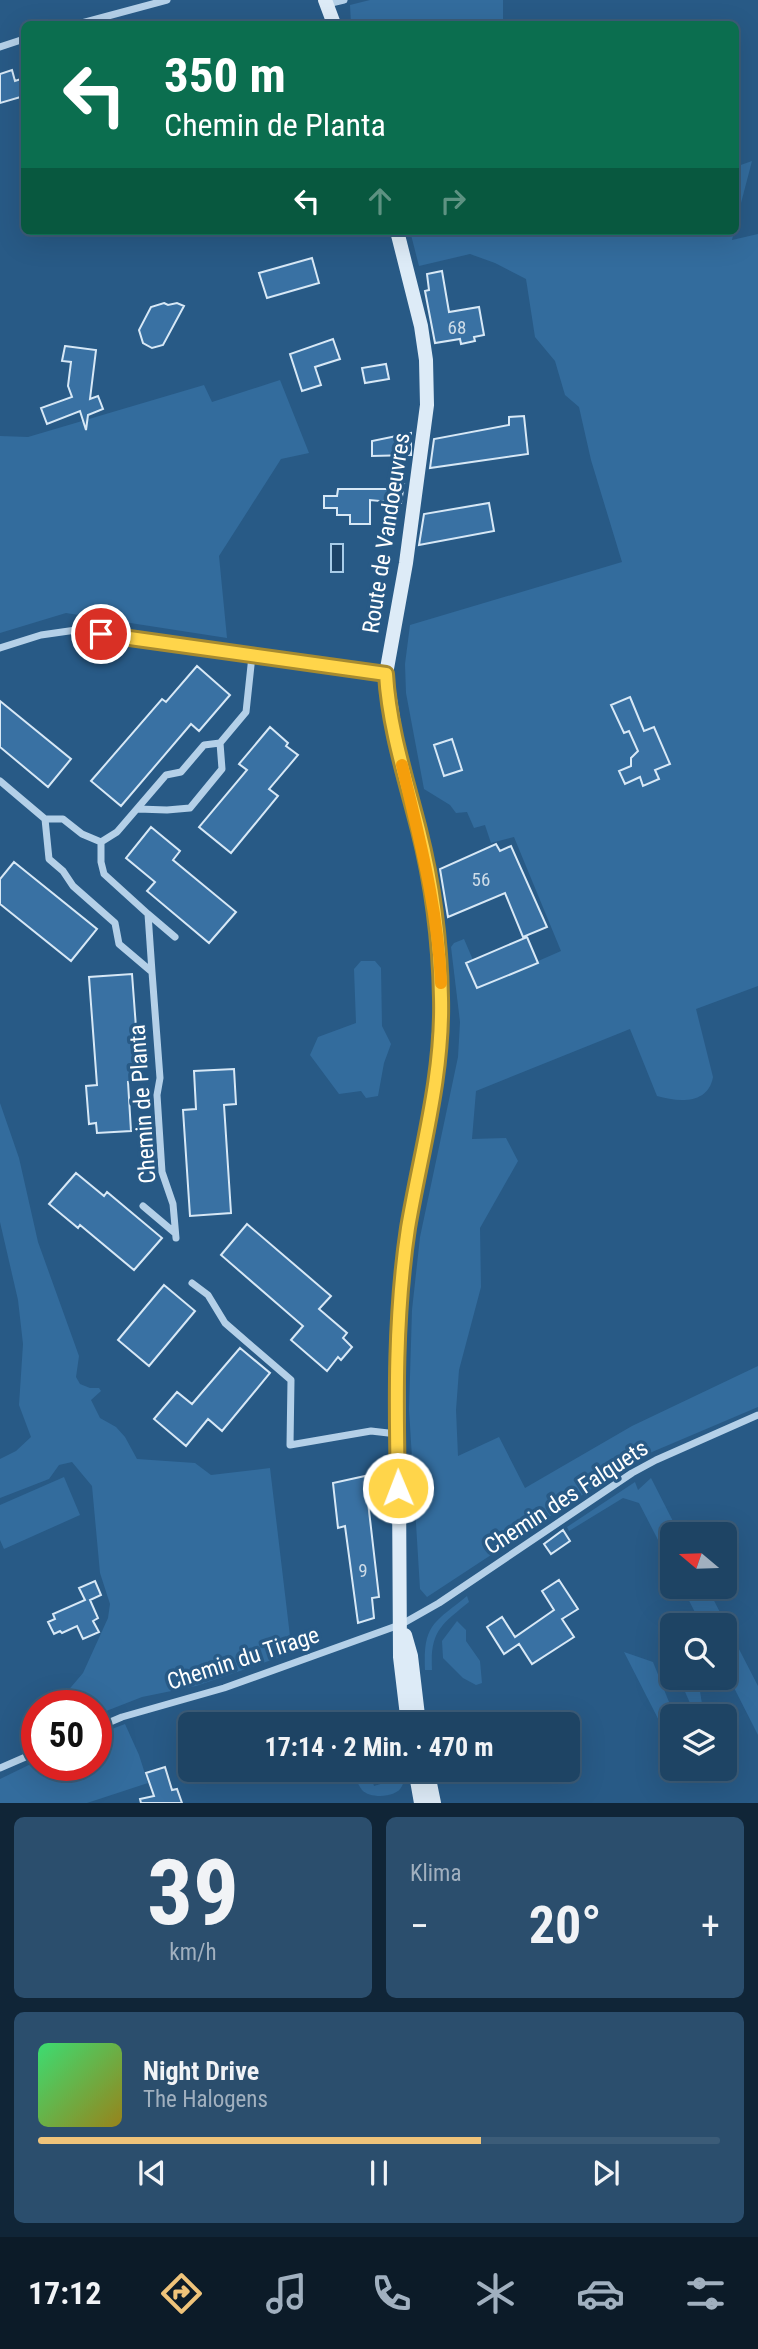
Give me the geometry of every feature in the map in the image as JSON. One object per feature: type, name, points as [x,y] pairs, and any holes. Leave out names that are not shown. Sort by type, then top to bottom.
[{"type":"main road","points":[[326,2],[333,21]]},
{"type":"main road","name":"Route de Vandoeuvres","points":[[398,235],[421,326],[426,360],[427,405],[406,563],[386,674],[396,737],[433,902],[441,999],[436,1083],[409,1227],[400,1300],[397,1434],[402,1624]]},
{"type":"main road","points":[[402,1624],[400,1657],[407,1712]]},
{"type":"main road","points":[[402,1624],[411,1656],[418,1712]]},
{"type":"main road","points":[[417,1782],[421,1803]]},
{"type":"main road","points":[[430,1782],[435,1803]]},
{"type":"street","points":[[89,21],[167,0]]},
{"type":"street","points":[[326,2],[344,0]]},
{"type":"street","points":[[0,47],[21,40]]},
{"type":"street","points":[[0,648],[41,635],[76,630],[386,674]]},
{"type":"street","points":[[101,842],[117,832],[166,775],[181,772],[204,745],[220,743],[246,712],[252,656]]},
{"type":"street","points":[[138,808],[167,810],[190,807],[222,769],[220,743]]},
{"type":"street","points":[[0,781],[45,820],[49,859],[64,871],[73,886],[115,923],[119,944],[152,972]]},
{"type":"street","points":[[45,820],[63,819],[82,835],[101,842]]},
{"type":"street","points":[[101,842],[104,874],[175,937]]},
{"type":"street","name":"Chemin de Planta","points":[[143,1206],[176,1235],[173,1204],[162,1172],[158,1095],[160,1078],[148,914]]},
{"type":"street","points":[[192,1283],[208,1295],[225,1323],[291,1380],[290,1445],[372,1431],[397,1434]]},
{"type":"street","name":"Chemin des Falquets","points":[[402,1624],[439,1603],[632,1473],[758,1415]]},
{"type":"street","name":"Chemin du Tirage","points":[[112,1721],[223,1688],[402,1624]]},
{"type":"street","points":[[0,1768],[21,1759]]},
{"type":"shaded area","points":[[370,0],[503,0],[503,21],[351,21],[350,5]]},
{"type":"shaded area","points":[[752,161],[739,211],[739,166]]},
{"type":"shaded area","points":[[758,234],[758,986],[696,1009],[713,1077],[710,1086],[699,1097],[674,1100],[657,1096],[630,1029],[476,1091],[472,1139],[506,1138],[518,1161],[480,1228],[481,1287],[459,1370],[456,1410],[458,1456],[499,1437],[525,1488],[632,1426],[758,1366],[758,1407],[628,1465],[427,1597],[420,1589],[409,1409],[412,1310],[420,1237],[458,1057],[460,1022],[451,947],[464,939],[473,960],[466,964],[477,988],[561,951],[514,837],[491,843],[485,825],[474,828],[467,812],[456,813],[450,805],[424,789],[406,693],[405,664],[410,625],[622,562],[591,460],[579,407],[565,395],[555,361],[535,337],[526,279],[470,254],[419,266],[411,235],[733,235],[732,240]]},
{"type":"shaded area","points":[[280,380],[309,453],[281,459],[219,556],[227,638],[66,613],[0,633],[0,436],[28,437],[204,385],[212,402]]},
{"type":"shaded area","points":[[331,544],[343,544],[343,572],[331,572]]},
{"type":"shaded area","points":[[361,961],[375,961],[381,968],[382,1026],[391,1044],[384,1063],[378,1096],[366,1098],[361,1091],[339,1094],[310,1055],[318,1037],[356,1023],[354,969]]},
{"type":"shaded area","points":[[0,1103],[19,1158],[38,1242],[79,1356],[76,1377],[80,1384],[99,1388],[101,1391],[91,1400],[100,1418],[116,1427],[137,1459],[195,1463],[211,1475],[270,1468],[292,1653],[196,1686],[142,1697],[112,1709],[112,1690],[69,1690],[83,1673],[108,1618],[110,1604],[100,1573],[92,1486],[72,1462],[59,1465],[49,1479],[0,1498],[0,1459],[16,1451],[31,1437],[19,1405],[23,1344],[18,1300],[0,1222]]},
{"type":"shaded area","points":[[64,1477],[80,1515],[4,1549],[0,1540],[0,1505]]},
{"type":"shaded area","points":[[651,1478],[673,1522],[660,1522],[660,1544],[639,1503],[623,1498],[569,1531],[567,1527],[635,1482],[638,1490]]},
{"type":"shaded area","points":[[467,1596],[469,1602],[444,1623],[435,1637],[432,1670],[425,1670],[429,1633],[446,1612]]},
{"type":"shaded area","points":[[689,1600],[714,1600],[720,1613],[695,1613]]},
{"type":"shaded area","points":[[457,1621],[466,1630],[466,1641],[480,1661],[482,1683],[476,1685],[463,1678],[443,1658],[442,1641]]},
{"type":"shaded area","points":[[737,1645],[758,1686],[758,1735],[735,1690]]},
{"type":"shaded area","points":[[624,1652],[653,1662],[660,1680],[660,1690],[664,1690],[670,1704],[660,1704],[660,1722]]},
{"type":"shaded area","points":[[684,1690],[700,1690],[702,1704],[690,1704]]},
{"type":"shaded area","points":[[125,1724],[148,1783],[87,1803],[0,1803],[0,1779],[21,1769],[21,1781],[112,1781],[112,1729]]},
{"type":"shaded area","points":[[357,1782],[373,1782],[374,1786],[387,1782],[403,1782],[395,1793],[383,1796],[366,1793]]},
{"type":"building","points":[[12,70],[15,81],[21,79],[21,97],[0,103],[0,74]]},
{"type":"building","points":[[312,258],[319,283],[267,298],[259,273]]},
{"type":"building","points":[[442,271],[449,312],[479,307],[484,335],[474,337],[475,341],[461,344],[460,339],[435,343],[425,291],[429,290],[427,274]]},
{"type":"building","points":[[164,303],[184,306],[163,345],[152,348],[143,343],[139,330],[151,307]]},
{"type":"building","points":[[333,339],[340,359],[315,367],[321,385],[302,391],[290,354]]},
{"type":"building","points":[[65,346],[96,350],[90,399],[98,396],[103,409],[88,415],[86,430],[80,411],[47,424],[41,408],[72,397],[68,386],[71,362],[62,361]]},
{"type":"building","points":[[386,364],[389,379],[365,383],[362,368]]},
{"type":"building","points":[[524,416],[528,454],[430,468],[434,439],[509,425],[509,417]]},
{"type":"building","points":[[411,433],[411,455],[372,456],[372,441]]},
{"type":"building","points":[[391,482],[404,484],[401,503],[370,500],[370,524],[350,524],[350,515],[337,515],[337,508],[324,508],[324,496],[337,496],[338,489],[390,489]]},
{"type":"building","points":[[489,503],[494,531],[419,545],[424,514]]},
{"type":"building","points":[[197,666],[230,695],[199,731],[191,724],[121,806],[91,781],[162,699],[166,702]]},
{"type":"building","points":[[630,697],[644,731],[654,727],[670,764],[655,770],[659,779],[643,786],[640,777],[625,784],[619,771],[631,766],[631,758],[638,751],[629,731],[624,733],[611,705]]},
{"type":"building","points":[[0,701],[71,759],[48,787],[0,747]]},
{"type":"building","points":[[270,727],[288,743],[286,746],[298,755],[269,789],[278,796],[231,853],[199,827],[247,770],[239,764]]},
{"type":"building","points":[[452,739],[462,770],[444,776],[434,745]]},
{"type":"building","points":[[151,827],[180,851],[173,860],[236,912],[209,943],[147,891],[155,882],[126,858]]},
{"type":"building","points":[[496,844],[500,851],[511,846],[547,927],[523,937],[505,893],[448,917],[440,869]]},
{"type":"building","points":[[14,862],[97,929],[71,961],[0,904],[0,879]]},
{"type":"building","points":[[527,937],[538,963],[477,988],[466,963]]},
{"type":"building","points":[[132,974],[140,1081],[128,1082],[131,1131],[97,1133],[96,1123],[89,1124],[86,1086],[97,1085],[89,977]]},
{"type":"building","points":[[234,1069],[236,1104],[224,1105],[231,1213],[190,1216],[183,1110],[196,1109],[194,1071]]},
{"type":"building","points":[[76,1173],[104,1196],[107,1192],[162,1238],[134,1270],[80,1225],[78,1228],[49,1204]]},
{"type":"building","points":[[247,1224],[331,1296],[319,1309],[347,1333],[343,1338],[352,1347],[341,1360],[338,1357],[327,1371],[291,1340],[303,1326],[221,1255]]},
{"type":"building","points":[[164,1285],[195,1311],[149,1366],[118,1340]]},
{"type":"building","points":[[240,1348],[270,1373],[222,1431],[208,1419],[186,1446],[154,1419],[177,1392],[192,1404]]},
{"type":"building","points":[[365,1476],[379,1597],[372,1598],[374,1618],[358,1623],[345,1526],[338,1528],[333,1483]]},
{"type":"building","points":[[563,1530],[570,1541],[551,1554],[544,1544]]},
{"type":"building","points":[[559,1580],[578,1609],[562,1619],[574,1637],[532,1664],[519,1644],[504,1654],[487,1627],[502,1617],[515,1637],[554,1610],[542,1591]]},
{"type":"building","points":[[95,1581],[101,1595],[90,1600],[98,1618],[93,1621],[99,1632],[83,1639],[77,1626],[54,1634],[48,1622],[55,1619],[53,1614],[85,1600],[79,1588]]},
{"type":"building","points":[[165,1767],[172,1790],[177,1789],[182,1803],[141,1803],[140,1799],[154,1796],[146,1773]]},
{"type":"slow traffic","points":[[402,765],[428,872],[441,983]]},
{"type":"route","points":[[101,634],[386,674],[396,737],[428,872],[438,944],[441,999],[436,1083],[409,1227],[398,1311],[398,1488]]}]
